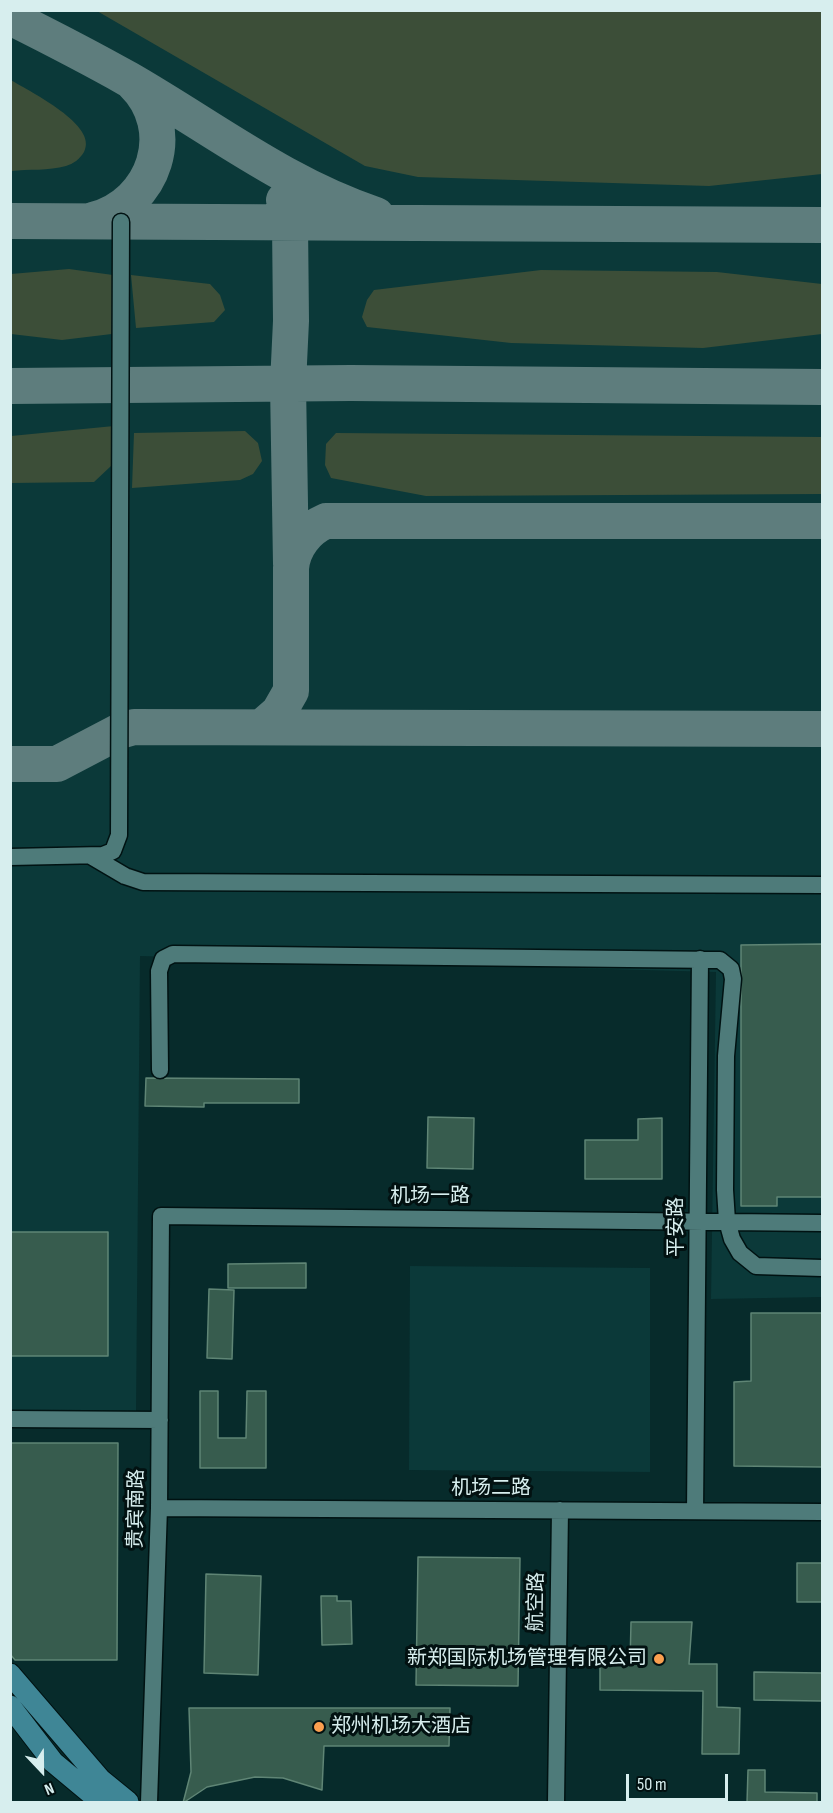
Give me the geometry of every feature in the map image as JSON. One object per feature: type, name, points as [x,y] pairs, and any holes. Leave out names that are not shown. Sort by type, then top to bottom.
[{"type":"main road","points":[[10,1674],[101,1780],[128,1803]]},
{"type":"main road","points":[[10,1706],[53,1762],[101,1803]]},
{"type":"street","points":[[10,857],[91,856],[113,851],[119,835],[121,222]]},
{"type":"street","points":[[91,856],[125,876],[143,882],[822,885]]},
{"type":"street","points":[[160,1070],[159,971],[161,962],[168,955],[194,952],[693,958],[725,962],[732,973],[726,1056],[725,1190],[728,1221],[736,1247],[744,1258],[756,1266],[822,1268]]},
{"type":"street","name":"平安路","points":[[693,958],[698,1220],[695,1511]]},
{"type":"street","name":"机场一路","points":[[161,1216],[822,1223]]},
{"type":"street","name":"贵宾南路","points":[[149,1803],[159,1508],[161,1216]]},
{"type":"street","points":[[10,1419],[160,1420]]},
{"type":"street","name":"机场二路","points":[[159,1508],[822,1512]]},
{"type":"street","name":"航空路","points":[[556,1803],[560,1510]]},
{"type":"shaded area","points":[[11,11],[822,11],[822,1297],[711,1299],[716,972],[140,956],[136,1412],[11,1410]]},
{"type":"shaded area","points":[[410,1266],[650,1268],[650,1472],[409,1470]]},
{"type":"green space","points":[[97,11],[822,11],[822,174],[709,186],[418,177],[365,166]]},
{"type":"green space","points":[[11,80],[60,110],[82,131],[86,142],[84,152],[76,161],[59,168],[11,171]]},
{"type":"green space","points":[[69,269],[113,275],[120,333],[62,340],[11,334],[11,274]]},
{"type":"green space","points":[[541,270],[717,272],[822,284],[822,334],[703,348],[511,343],[367,327],[362,317],[367,300],[374,290]]},
{"type":"green space","points":[[131,275],[210,284],[220,295],[225,310],[214,322],[136,328]]},
{"type":"green space","points":[[114,426],[111,466],[94,482],[11,483],[11,436]]},
{"type":"green space","points":[[245,431],[258,443],[262,461],[253,474],[240,480],[132,488],[134,433]]},
{"type":"green space","points":[[336,433],[822,437],[822,494],[426,496],[331,478],[325,465],[326,444]]},
{"type":"building","points":[[822,944],[822,1197],[777,1197],[777,1206],[741,1206],[741,945]]},
{"type":"building","points":[[146,1078],[299,1079],[299,1103],[204,1103],[204,1107],[145,1106]]},
{"type":"building","points":[[428,1117],[474,1118],[473,1169],[427,1168]]},
{"type":"building","points":[[662,1118],[662,1179],[585,1179],[585,1140],[638,1140],[638,1119]]},
{"type":"building","points":[[10,1232],[108,1232],[108,1356],[10,1356]]},
{"type":"building","points":[[306,1263],[306,1288],[228,1288],[228,1264]]},
{"type":"building","points":[[209,1289],[234,1290],[232,1359],[207,1358]]},
{"type":"building","points":[[751,1313],[822,1313],[822,1467],[734,1466],[734,1382],[751,1381]]},
{"type":"building","points":[[200,1391],[218,1391],[218,1438],[246,1438],[247,1391],[266,1391],[266,1468],[200,1468]]},
{"type":"building","points":[[10,1443],[118,1443],[117,1660],[15,1660],[10,1654]]},
{"type":"building","points":[[418,1557],[520,1558],[518,1686],[416,1685]]},
{"type":"building","points":[[797,1563],[822,1563],[822,1602],[797,1602]]},
{"type":"building","points":[[206,1574],[261,1576],[258,1675],[204,1673]]},
{"type":"building","points":[[321,1596],[337,1596],[337,1601],[351,1601],[352,1644],[322,1645]]},
{"type":"building","name":"新郑国际机场管理有限公司","points":[[631,1622],[692,1622],[689,1664],[717,1664],[717,1707],[740,1708],[739,1754],[702,1754],[703,1691],[600,1690],[600,1664],[630,1664]]},
{"type":"building","points":[[754,1672],[822,1673],[822,1701],[754,1700]]},
{"type":"building","name":"郑州机场大酒店","points":[[189,1708],[450,1708],[449,1746],[324,1746],[322,1790],[283,1778],[255,1777],[207,1787],[183,1803],[191,1772]]},
{"type":"building","points":[[748,1770],[765,1770],[765,1792],[817,1793],[817,1803],[747,1803]]},
{"type":"taxiway","points":[[10,17],[128,79],[310,188],[376,215]]},
{"type":"taxiway","points":[[93,220],[114,211],[132,198],[145,182],[154,163],[157,142],[155,122],[147,101],[133,83]]},
{"type":"taxiway","points":[[284,200],[290,223],[291,321],[288,384],[291,564]]},
{"type":"taxiway","points":[[10,221],[822,225]]},
{"type":"taxiway","points":[[10,386],[351,383],[822,387]]},
{"type":"taxiway","points":[[263,726],[279,712],[291,691],[292,560],[307,534],[326,521],[822,521]]},
{"type":"taxiway","points":[[10,764],[57,764],[120,731],[134,727],[822,729]]},
{"type":"place","name":"新郑国际机场管理有限公司","points":[[659,1659]]},
{"type":"place","name":"郑州机场大酒店","points":[[319,1727]]}]
